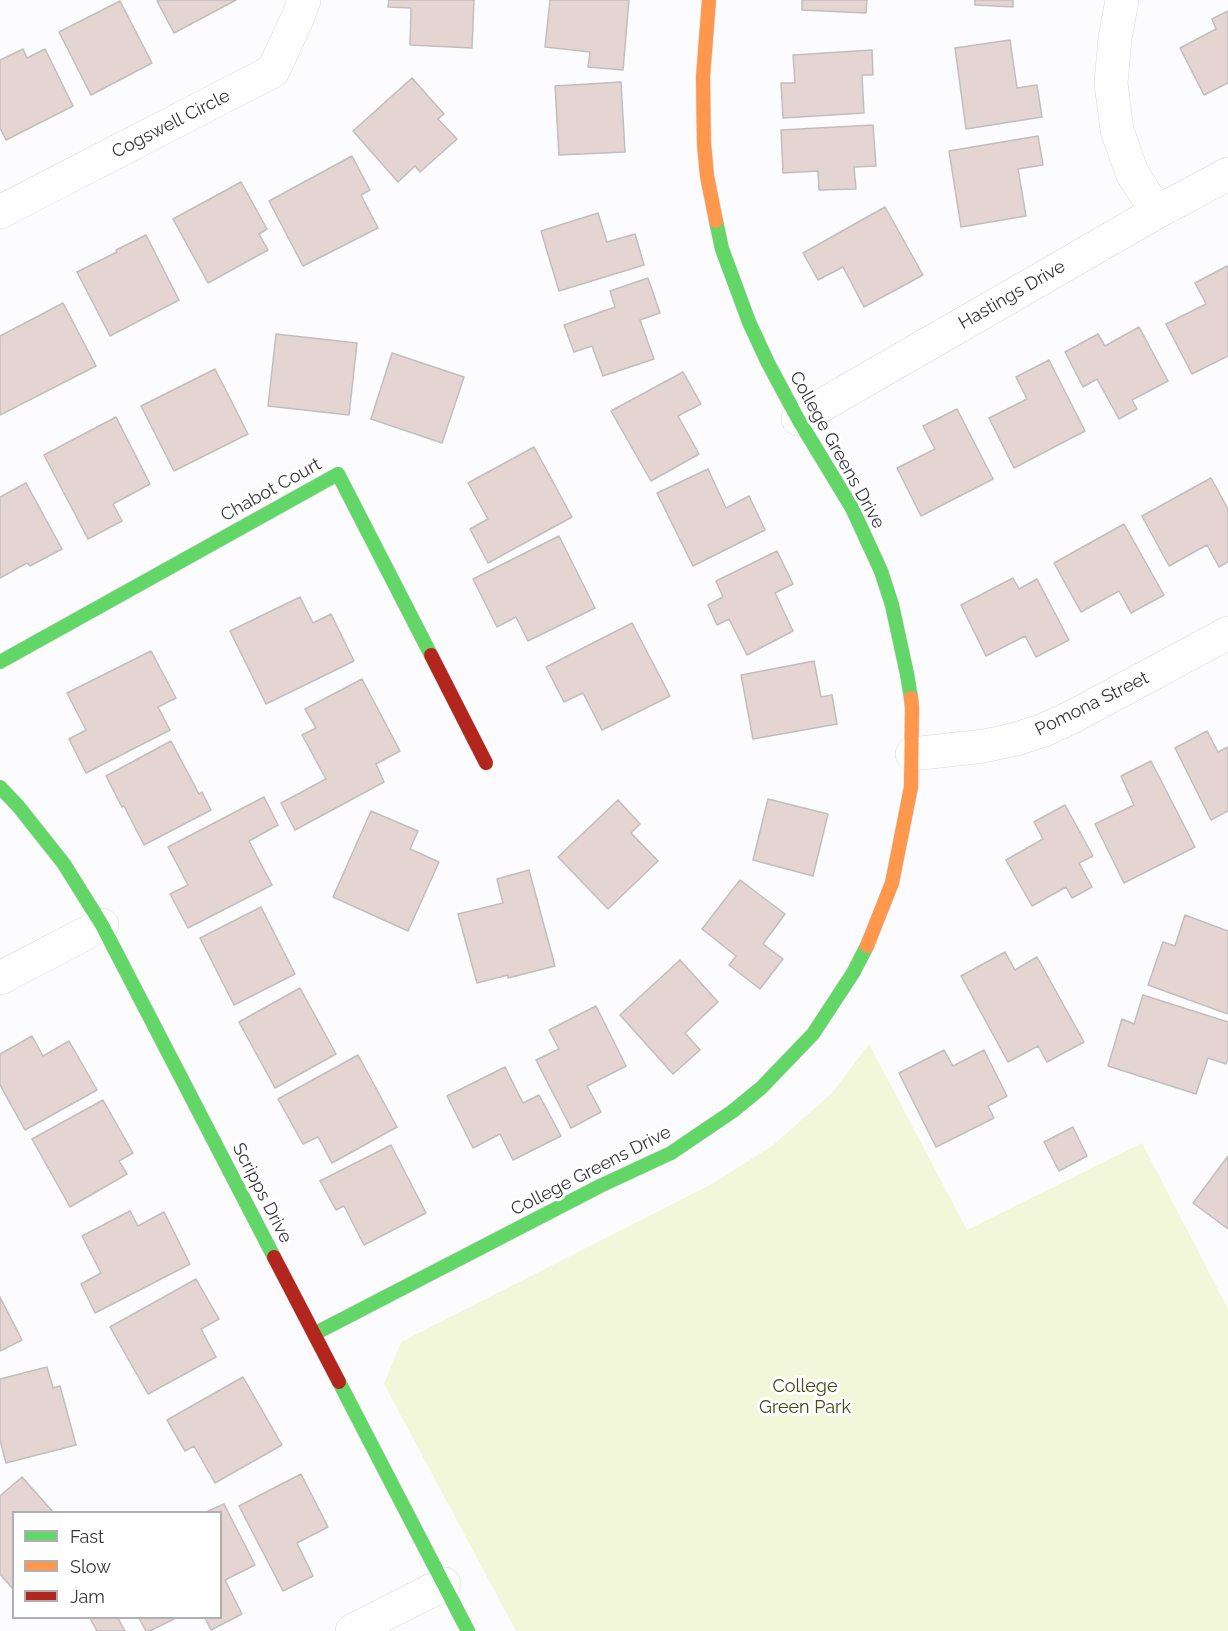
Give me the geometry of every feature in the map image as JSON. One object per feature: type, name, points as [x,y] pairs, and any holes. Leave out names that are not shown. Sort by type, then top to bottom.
[{"type":"street","name":"Cogswell Circle","points":[[0,212],[273,71],[298,17],[303,0]]},
{"type":"street","name":"College Greens Drive","points":[[314,1334],[600,1186],[670,1154],[733,1112],[761,1088],[813,1034],[853,973],[868,944],[892,883],[911,787],[912,708],[907,674],[892,605],[881,571],[852,508],[798,419],[768,363],[749,322],[722,249],[707,176],[704,144],[702,77],[709,0]]},
{"type":"street","points":[[1122,0],[1115,38],[1111,83],[1117,130],[1132,173],[1156,212]]},
{"type":"street","name":"Hastings Drive","points":[[798,419],[1156,212],[1228,174]]},
{"type":"street","name":"Chabot Court","points":[[0,662],[338,474],[486,763]]},
{"type":"street","name":"Pomona Street","points":[[912,754],[984,746],[1016,740],[1044,730],[1228,633]]},
{"type":"street","name":"Scripps Drive","points":[[0,787],[64,864],[102,925],[468,1631]]},
{"type":"street","points":[[0,978],[102,925]]},
{"type":"street","points":[[352,1631],[444,1584]]},
{"type":"green space","name":"College Green Park","points":[[869,1044],[967,1230],[1142,1143],[1228,1309],[1228,1631],[516,1631],[384,1384],[401,1342],[710,1185],[772,1146],[832,1093]]},
{"type":"building","points":[[236,0],[174,33],[157,1]]},
{"type":"building","points":[[389,0],[474,0],[472,48],[410,45],[411,8],[388,7]]},
{"type":"building","points":[[550,0],[629,0],[623,70],[588,67],[590,52],[545,47]]},
{"type":"building","points":[[802,0],[867,0],[866,13],[802,10]]},
{"type":"building","points":[[975,0],[1013,0],[1013,7],[975,5]]},
{"type":"building","points":[[120,1],[152,63],[91,95],[59,32]]},
{"type":"building","points":[[1228,11],[1228,83],[1204,95],[1180,48],[1216,29],[1212,19]]},
{"type":"building","points":[[1010,40],[1017,88],[1037,85],[1042,117],[966,129],[955,48]]},
{"type":"building","points":[[23,49],[27,58],[45,49],[73,106],[6,140],[0,128],[0,60]]},
{"type":"building","points":[[872,50],[873,75],[862,75],[864,113],[783,118],[781,83],[795,83],[793,55]]},
{"type":"building","points":[[412,78],[444,114],[438,119],[457,139],[420,172],[415,166],[398,182],[353,131]]},
{"type":"building","points":[[621,82],[625,152],[559,155],[555,86]]},
{"type":"building","points":[[873,125],[876,166],[854,167],[856,189],[819,190],[818,171],[783,173],[781,130]]},
{"type":"building","points":[[1038,136],[1043,165],[1018,169],[1026,216],[961,227],[949,151]]},
{"type":"building","points":[[352,156],[370,190],[361,195],[378,228],[303,266],[269,201]]},
{"type":"building","points":[[241,182],[267,229],[259,234],[268,250],[208,283],[173,219]]},
{"type":"building","points":[[885,207],[923,275],[864,307],[843,267],[818,280],[803,253]]},
{"type":"building","points":[[598,213],[607,242],[635,234],[644,265],[559,291],[541,231]]},
{"type":"building","points":[[146,235],[179,300],[110,336],[77,272]]},
{"type":"building","points":[[1227,266],[1228,356],[1192,374],[1166,324],[1206,304],[1195,283]]},
{"type":"building","points":[[648,278],[660,313],[640,320],[654,359],[603,376],[592,346],[574,352],[564,325],[615,307],[610,291]]},
{"type":"building","points":[[63,303],[96,366],[0,415],[0,336]]},
{"type":"building","points":[[1139,327],[1168,381],[1132,400],[1137,409],[1119,419],[1097,379],[1083,387],[1065,352],[1098,334],[1105,346]]},
{"type":"building","points":[[276,334],[357,343],[349,415],[268,406]]},
{"type":"building","points":[[392,353],[464,377],[442,443],[371,419]]},
{"type":"building","points":[[1049,360],[1085,431],[1014,468],[989,418],[1027,399],[1016,377]]},
{"type":"building","points":[[215,369],[248,434],[174,471],[141,406]]},
{"type":"building","points":[[683,372],[701,404],[678,416],[699,454],[651,481],[611,411]]},
{"type":"building","points":[[957,409],[993,479],[921,516],[897,468],[935,449],[923,426]]},
{"type":"building","points":[[116,417],[150,484],[113,504],[122,521],[88,539],[44,455]]},
{"type":"building","points":[[534,447],[572,517],[488,563],[470,529],[488,519],[468,483]]},
{"type":"building","points":[[708,469],[726,508],[749,496],[765,530],[693,566],[657,493]]},
{"type":"building","points":[[1211,478],[1228,509],[1228,562],[1219,567],[1207,545],[1169,566],[1142,516]]},
{"type":"building","points":[[26,483],[62,549],[30,566],[27,563],[0,578],[0,497]]},
{"type":"building","points":[[1124,524],[1164,595],[1131,613],[1119,591],[1081,612],[1054,563]]},
{"type":"building","points":[[559,536],[595,608],[528,641],[516,617],[497,627],[473,579]]},
{"type":"building","points":[[777,551],[793,584],[775,593],[793,631],[747,655],[729,619],[717,625],[708,605],[723,597],[716,581]]},
{"type":"building","points":[[1013,578],[1019,589],[1037,579],[1069,640],[1036,657],[1025,636],[986,656],[961,605]]},
{"type":"building","points":[[300,597],[313,623],[331,614],[354,661],[266,704],[230,631]]},
{"type":"building","points":[[632,623],[670,696],[602,730],[583,693],[564,702],[546,667]]},
{"type":"building","points":[[151,651],[176,698],[158,707],[170,730],[86,773],[69,739],[86,730],[67,693]]},
{"type":"building","points":[[814,661],[821,697],[832,695],[837,724],[753,739],[741,675]]},
{"type":"building","points":[[362,679],[400,751],[376,764],[384,782],[295,830],[281,803],[326,779],[302,735],[316,728],[305,709]]},
{"type":"building","points":[[1207,731],[1218,752],[1228,747],[1228,811],[1211,820],[1175,748]]},
{"type":"building","points":[[171,741],[199,794],[202,792],[211,810],[144,845],[106,776]]},
{"type":"building","points":[[1151,761],[1195,847],[1124,883],[1095,824],[1134,805],[1121,776]]},
{"type":"building","points":[[264,797],[278,825],[249,841],[272,885],[188,928],[170,894],[188,885],[168,847]]},
{"type":"building","points":[[768,799],[828,814],[813,876],[753,860]]},
{"type":"building","points":[[618,800],[640,824],[631,833],[658,861],[608,909],[558,857]]},
{"type":"building","points":[[1065,805],[1093,856],[1079,863],[1092,887],[1072,898],[1066,887],[1032,906],[1006,860],[1043,839],[1034,822]]},
{"type":"building","points":[[371,811],[418,831],[410,849],[439,862],[408,931],[333,897]]},
{"type":"building","points":[[529,870],[555,966],[477,983],[458,914],[503,903],[497,879]]},
{"type":"building","points":[[740,880],[785,914],[763,944],[783,959],[760,989],[729,965],[736,956],[702,929]]},
{"type":"building","points":[[261,907],[295,974],[234,1005],[200,938]]},
{"type":"building","points":[[1185,915],[1228,931],[1228,1014],[1148,985],[1163,942],[1175,946]]},
{"type":"building","points":[[1005,952],[1015,970],[1037,957],[1084,1042],[1047,1062],[1038,1046],[1008,1062],[961,976]]},
{"type":"building","points":[[680,960],[718,1002],[685,1033],[700,1050],[673,1074],[620,1015]]},
{"type":"building","points":[[300,988],[336,1054],[275,1088],[239,1022]]},
{"type":"building","points":[[1143,995],[1228,1022],[1226,1064],[1208,1058],[1196,1094],[1108,1066],[1122,1019],[1134,1024]]},
{"type":"building","points":[[596,1006],[626,1066],[587,1086],[601,1112],[571,1128],[536,1060],[559,1049],[549,1030]]},
{"type":"building","points":[[32,1036],[43,1056],[69,1041],[97,1090],[25,1130],[0,1085],[0,1054]]},
{"type":"building","points":[[944,1050],[953,1066],[984,1050],[1007,1096],[988,1106],[994,1118],[936,1147],[899,1073]]},
{"type":"building","points":[[358,1055],[397,1127],[332,1163],[318,1137],[303,1144],[278,1099]]},
{"type":"building","points":[[505,1067],[523,1103],[539,1095],[561,1136],[513,1160],[500,1134],[473,1148],[447,1096]]},
{"type":"building","points":[[103,1100],[133,1153],[119,1161],[127,1174],[70,1207],[32,1139]]},
{"type":"building","points":[[1073,1127],[1087,1156],[1059,1171],[1044,1142]]},
{"type":"building","points":[[391,1145],[426,1213],[364,1245],[344,1206],[336,1210],[320,1181]]},
{"type":"building","points":[[1228,1156],[1228,1229],[1193,1203]]},
{"type":"building","points":[[130,1211],[138,1226],[164,1212],[190,1264],[95,1313],[81,1284],[101,1273],[82,1236]]},
{"type":"building","points":[[196,1279],[219,1319],[201,1329],[216,1357],[148,1394],[110,1327]]},
{"type":"building","points":[[0,1297],[22,1340],[0,1351]]},
{"type":"building","points":[[47,1367],[53,1388],[60,1386],[76,1445],[6,1463],[0,1440],[0,1379]]},
{"type":"building","points":[[243,1377],[282,1445],[215,1483],[194,1446],[185,1451],[167,1420]]},
{"type":"building","points":[[301,1474],[328,1527],[297,1543],[313,1576],[283,1591],[239,1506]]},
{"type":"building","points":[[22,1477],[52,1511],[12,1511],[12,1588],[0,1574],[0,1496]]},
{"type":"building","points":[[224,1504],[255,1565],[225,1580],[242,1614],[211,1630],[206,1619],[222,1619],[222,1511],[208,1511]]},
{"type":"building","points":[[91,1619],[119,1619],[125,1631],[97,1631]]},
{"type":"building","points":[[140,1619],[174,1619],[150,1631],[146,1631]]},
{"type":"traffic: fast","points":[[716,221],[722,249],[749,322],[768,363],[798,419],[852,508],[881,571],[892,605],[911,698]]},
{"type":"traffic: fast","points":[[0,662],[338,474],[431,655]]},
{"type":"traffic: fast","points":[[0,787],[64,864],[102,925],[274,1257]]},
{"type":"traffic: fast","points":[[314,1334],[600,1186],[671,1153],[733,1111],[761,1088],[813,1034],[853,973],[867,946]]},
{"type":"traffic: fast","points":[[339,1382],[468,1631]]},
{"type":"traffic: slow","points":[[709,0],[703,77],[704,144],[707,176],[716,221]]},
{"type":"traffic: slow","points":[[867,946],[892,883],[911,787],[911,698]]},
{"type":"traffic: jam","points":[[431,655],[486,763]]},
{"type":"traffic: jam","points":[[274,1257],[339,1382]]}]
